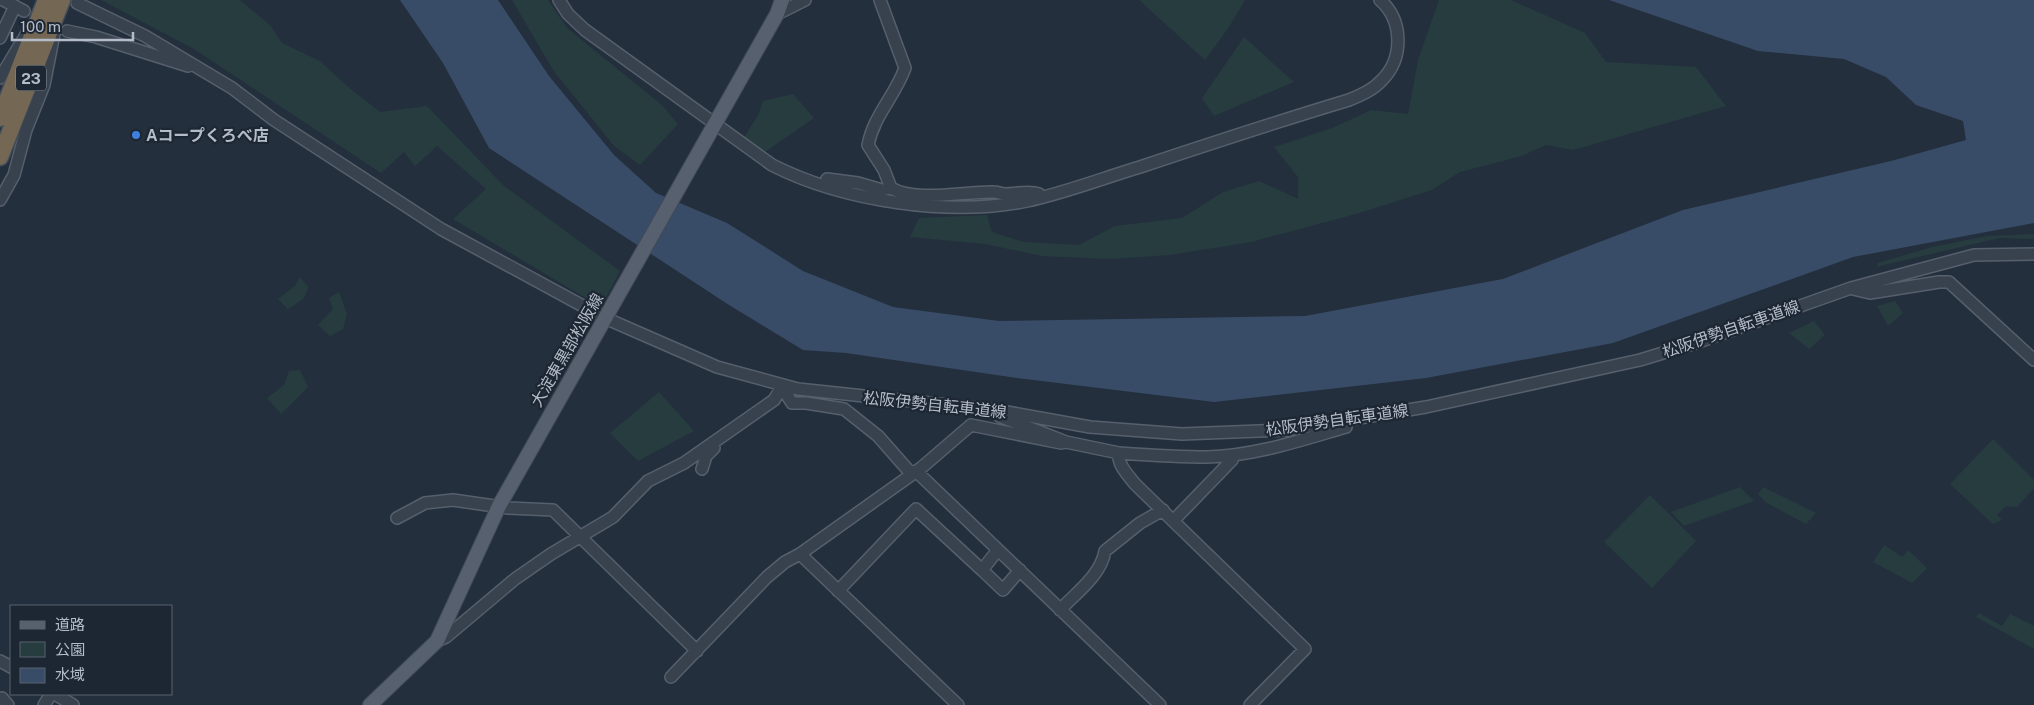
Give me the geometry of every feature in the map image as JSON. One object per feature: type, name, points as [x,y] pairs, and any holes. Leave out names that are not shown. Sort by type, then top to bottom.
[{"type":"highway","name":"23","points":[[0,118],[57,4]]},
{"type":"highway","name":"23","points":[[0,157],[57,4]]},
{"type":"main road","name":"大淀東黒部松阪線","points":[[370,705],[437,641],[499,506],[714,127],[777,14],[782,0]]},
{"type":"street","points":[[0,38],[20,9],[3,0]]},
{"type":"street","points":[[559,0],[568,14],[585,30],[714,127],[772,165],[799,177],[899,204],[952,208],[1027,201],[1349,100],[1368,92],[1389,73],[1398,48],[1396,22],[1389,8],[1380,0]]},
{"type":"street","points":[[777,14],[805,0]]},
{"type":"street","points":[[880,0],[905,68],[876,119],[868,144],[889,180],[891,188],[897,192],[932,195],[969,195],[995,191],[1002,194],[1037,192],[1044,196]]},
{"type":"street","points":[[57,4],[145,36],[205,72]]},
{"type":"street","points":[[0,78],[57,4]]},
{"type":"street","points":[[0,200],[14,175],[26,130],[44,85],[54,44],[57,4]]},
{"type":"street","points":[[67,31],[96,37],[205,72]]},
{"type":"street","name":"松阪伊勢自転車道線","points":[[205,72],[232,88],[274,120],[428,222],[607,316],[717,367],[782,387],[847,396],[917,401],[996,410],[1090,427],[1182,434],[1286,430],[1426,407],[1640,360],[1696,343],[1851,288],[1974,255],[2034,254]]},
{"type":"street","points":[[799,177],[812,176],[858,183],[882,190],[891,188]]},
{"type":"street","points":[[1851,288],[1870,293],[1949,282],[2034,360]]},
{"type":"street","points":[[437,641],[453,631],[515,579],[551,554],[614,516],[648,481],[684,463],[774,400],[782,387],[792,403]]},
{"type":"street","points":[[720,439],[724,442],[767,411],[792,403],[806,403],[844,409],[878,436],[908,470],[919,474],[1160,705]]},
{"type":"street","points":[[996,410],[998,416],[1066,442],[1119,453],[1208,457],[1259,451],[1353,424],[1360,418]]},
{"type":"street","points":[[671,677],[767,577],[785,562],[800,554],[915,473],[971,425],[1061,443],[1066,442]]},
{"type":"street","points":[[702,469],[706,456],[717,446],[720,439]]},
{"type":"street","points":[[1119,453],[1118,458],[1125,471],[1305,648],[1250,705]]},
{"type":"street","points":[[1174,520],[1232,460],[1234,455]]},
{"type":"street","points":[[397,518],[426,503],[454,500],[553,510],[697,651]]},
{"type":"street","points":[[838,590],[916,509],[1003,590],[1020,570]]},
{"type":"street","points":[[1060,610],[1097,572],[1103,562],[1105,551],[1140,523],[1163,510]]},
{"type":"street","points":[[982,570],[998,550]]},
{"type":"street","points":[[800,554],[958,705]]},
{"type":"street","points":[[57,695],[73,705]]},
{"type":"green space","points":[[101,0],[240,0],[270,25],[282,43],[320,61],[347,86],[380,112],[427,106],[503,185],[620,271],[601,307],[453,219],[486,189],[437,146],[415,166],[404,152],[381,173],[194,49]]},
{"type":"green space","points":[[512,0],[548,0],[567,28],[662,105],[678,124],[640,165],[614,146],[553,70]]},
{"type":"green space","points":[[1139,0],[1245,0],[1229,27],[1205,60]]},
{"type":"green space","points":[[1439,0],[1511,0],[1585,33],[1606,62],[1696,67],[1726,106],[1573,150],[1546,145],[1522,156],[1460,172],[1432,190],[1356,214],[1251,242],[1170,255],[1109,259],[1042,256],[985,244],[910,237],[919,218],[987,215],[992,232],[1024,242],[1079,245],[1115,226],[1182,218],[1223,192],[1259,181],[1298,199],[1298,177],[1274,147],[1332,128],[1371,110],[1408,114],[1418,60]]},
{"type":"green space","points":[[1244,37],[1294,82],[1214,116],[1202,98]]},
{"type":"green space","points":[[793,94],[814,118],[765,152],[743,139],[758,115],[763,101]]},
{"type":"green space","points":[[2034,234],[2034,239],[1999,238],[1876,267],[1878,263],[1932,247],[1987,236]]},
{"type":"green space","points":[[299,277],[308,286],[306,294],[302,300],[288,309],[278,299],[296,285]]},
{"type":"green space","points":[[339,292],[347,314],[343,329],[330,336],[318,325],[333,309],[329,298]]},
{"type":"green space","points":[[1895,301],[1903,313],[1888,326],[1877,306]]},
{"type":"green space","points":[[1814,321],[1825,335],[1809,349],[1789,333]]},
{"type":"green space","points":[[300,370],[308,387],[281,414],[267,398],[284,385],[289,371]]},
{"type":"green space","points":[[659,392],[694,431],[638,461],[610,433]]},
{"type":"green space","points":[[1993,439],[2034,480],[2034,488],[2017,507],[2006,506],[1997,515],[2002,520],[1993,524],[1950,484]]},
{"type":"green space","points":[[1740,487],[1754,501],[1684,526],[1671,512]]},
{"type":"green space","points":[[1763,487],[1816,513],[1806,524],[1765,502],[1758,494]]},
{"type":"green space","points":[[1650,495],[1696,541],[1652,588],[1604,542]]},
{"type":"green space","points":[[1884,545],[1902,557],[1908,550],[1927,568],[1912,583],[1873,562]]},
{"type":"green space","points":[[1979,613],[2002,626],[2010,614],[2034,626],[2034,649],[1976,617]]},
{"type":"water","points":[[400,0],[498,0],[549,76],[614,155],[656,193],[727,223],[803,271],[893,307],[999,321],[1305,316],[1503,279],[1683,210],[1891,161],[1966,140],[1963,121],[1916,105],[1886,77],[1844,59],[1758,51],[1609,0],[2034,0],[2034,223],[1853,257],[1613,343],[1426,378],[1214,402],[1017,378],[846,353],[803,350],[729,305],[489,148],[443,63]]},
{"type":"place","name":"Aコープくろべ店","points":[[136,135]]}]
